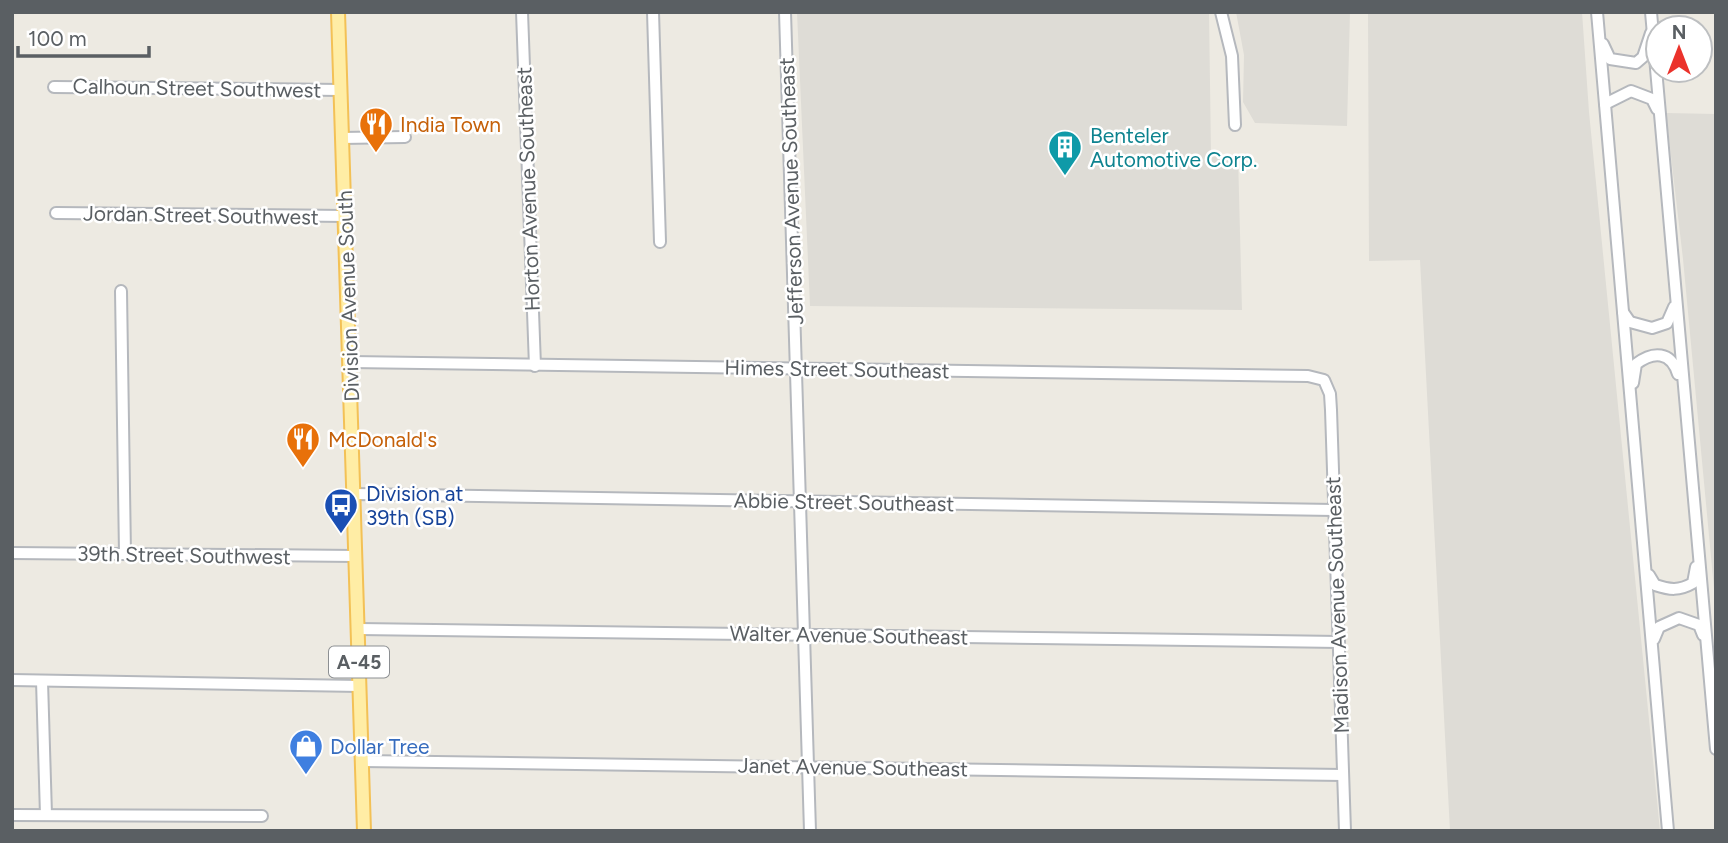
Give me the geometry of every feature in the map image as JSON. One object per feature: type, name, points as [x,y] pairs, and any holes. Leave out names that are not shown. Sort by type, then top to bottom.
[{"type":"main road","name":"Division Avenue South","points":[[338,12],[364,831]]},
{"type":"street","name":"Horton Avenue Southeast","points":[[522,12],[535,366]]},
{"type":"street","points":[[653,12],[660,242]]},
{"type":"street","name":"Jefferson Avenue Southeast","points":[[785,12],[810,831]]},
{"type":"street","points":[[1221,12],[1232,56],[1236,125]]},
{"type":"street","points":[[1597,12],[1670,831]]},
{"type":"street","points":[[1599,35],[1610,60],[1636,63],[1644,54]]},
{"type":"street","points":[[1658,84],[1716,749]]},
{"type":"street","name":"Calhoun Street Southwest","points":[[54,87],[341,90]]},
{"type":"street","points":[[1605,104],[1631,91],[1643,93],[1652,99],[1660,114]]},
{"type":"street","points":[[342,138],[405,137]]},
{"type":"street","name":"Jordan Street Southwest","points":[[56,213],[346,216]]},
{"type":"street","points":[[121,291],[125,554]]},
{"type":"street","points":[[1622,310],[1630,322],[1652,328],[1667,323],[1675,305]]},
{"type":"street","points":[[1630,398],[1636,364],[1650,355],[1667,356],[1674,361],[1684,393]]},
{"type":"street","name":"Himes Street Southeast","points":[[351,362],[1308,376],[1324,380]]},
{"type":"street","name":"Madison Avenue Southeast","points":[[1324,380],[1330,394],[1345,831]]},
{"type":"street","name":"Abbie Street Southeast","points":[[354,494],[1334,510]]},
{"type":"street","name":"39th Street Southwest","points":[[12,553],[356,556]]},
{"type":"street","points":[[1646,570],[1655,585],[1670,590],[1683,589],[1692,583],[1698,556]]},
{"type":"street","points":[[1653,642],[1659,627],[1679,618],[1699,625],[1706,641]]},
{"type":"street","name":"Walter Avenue Southeast","points":[[359,629],[1339,642]]},
{"type":"street","points":[[12,680],[360,686]]},
{"type":"street","points":[[42,681],[46,815]]},
{"type":"street","name":"Janet Avenue Southeast","points":[[362,761],[1343,775]]},
{"type":"street","points":[[12,815],[262,816]]},
{"type":"shaded area","points":[[797,12],[1209,12],[1211,155],[1238,155],[1242,310],[810,306]]},
{"type":"shaded area","points":[[1236,12],[1350,12],[1347,126],[1255,123],[1243,102],[1244,55]]},
{"type":"shaded area","points":[[1368,12],[1582,12],[1589,112],[1660,831],[1450,831],[1420,260],[1369,261]]},
{"type":"shaded area","points":[[1666,113],[1716,114],[1716,610],[1683,259]]},
{"type":"place","name":"India Town","points":[[376,154]]},
{"type":"place","name":"Benteler Automotive Corp.","points":[[1065,177]]},
{"type":"place","name":"McDonald's","points":[[303,469]]},
{"type":"place","name":"Division at 39th (SB)","points":[[341,535]]},
{"type":"place","name":"Dollar Tree","points":[[306,776]]}]
